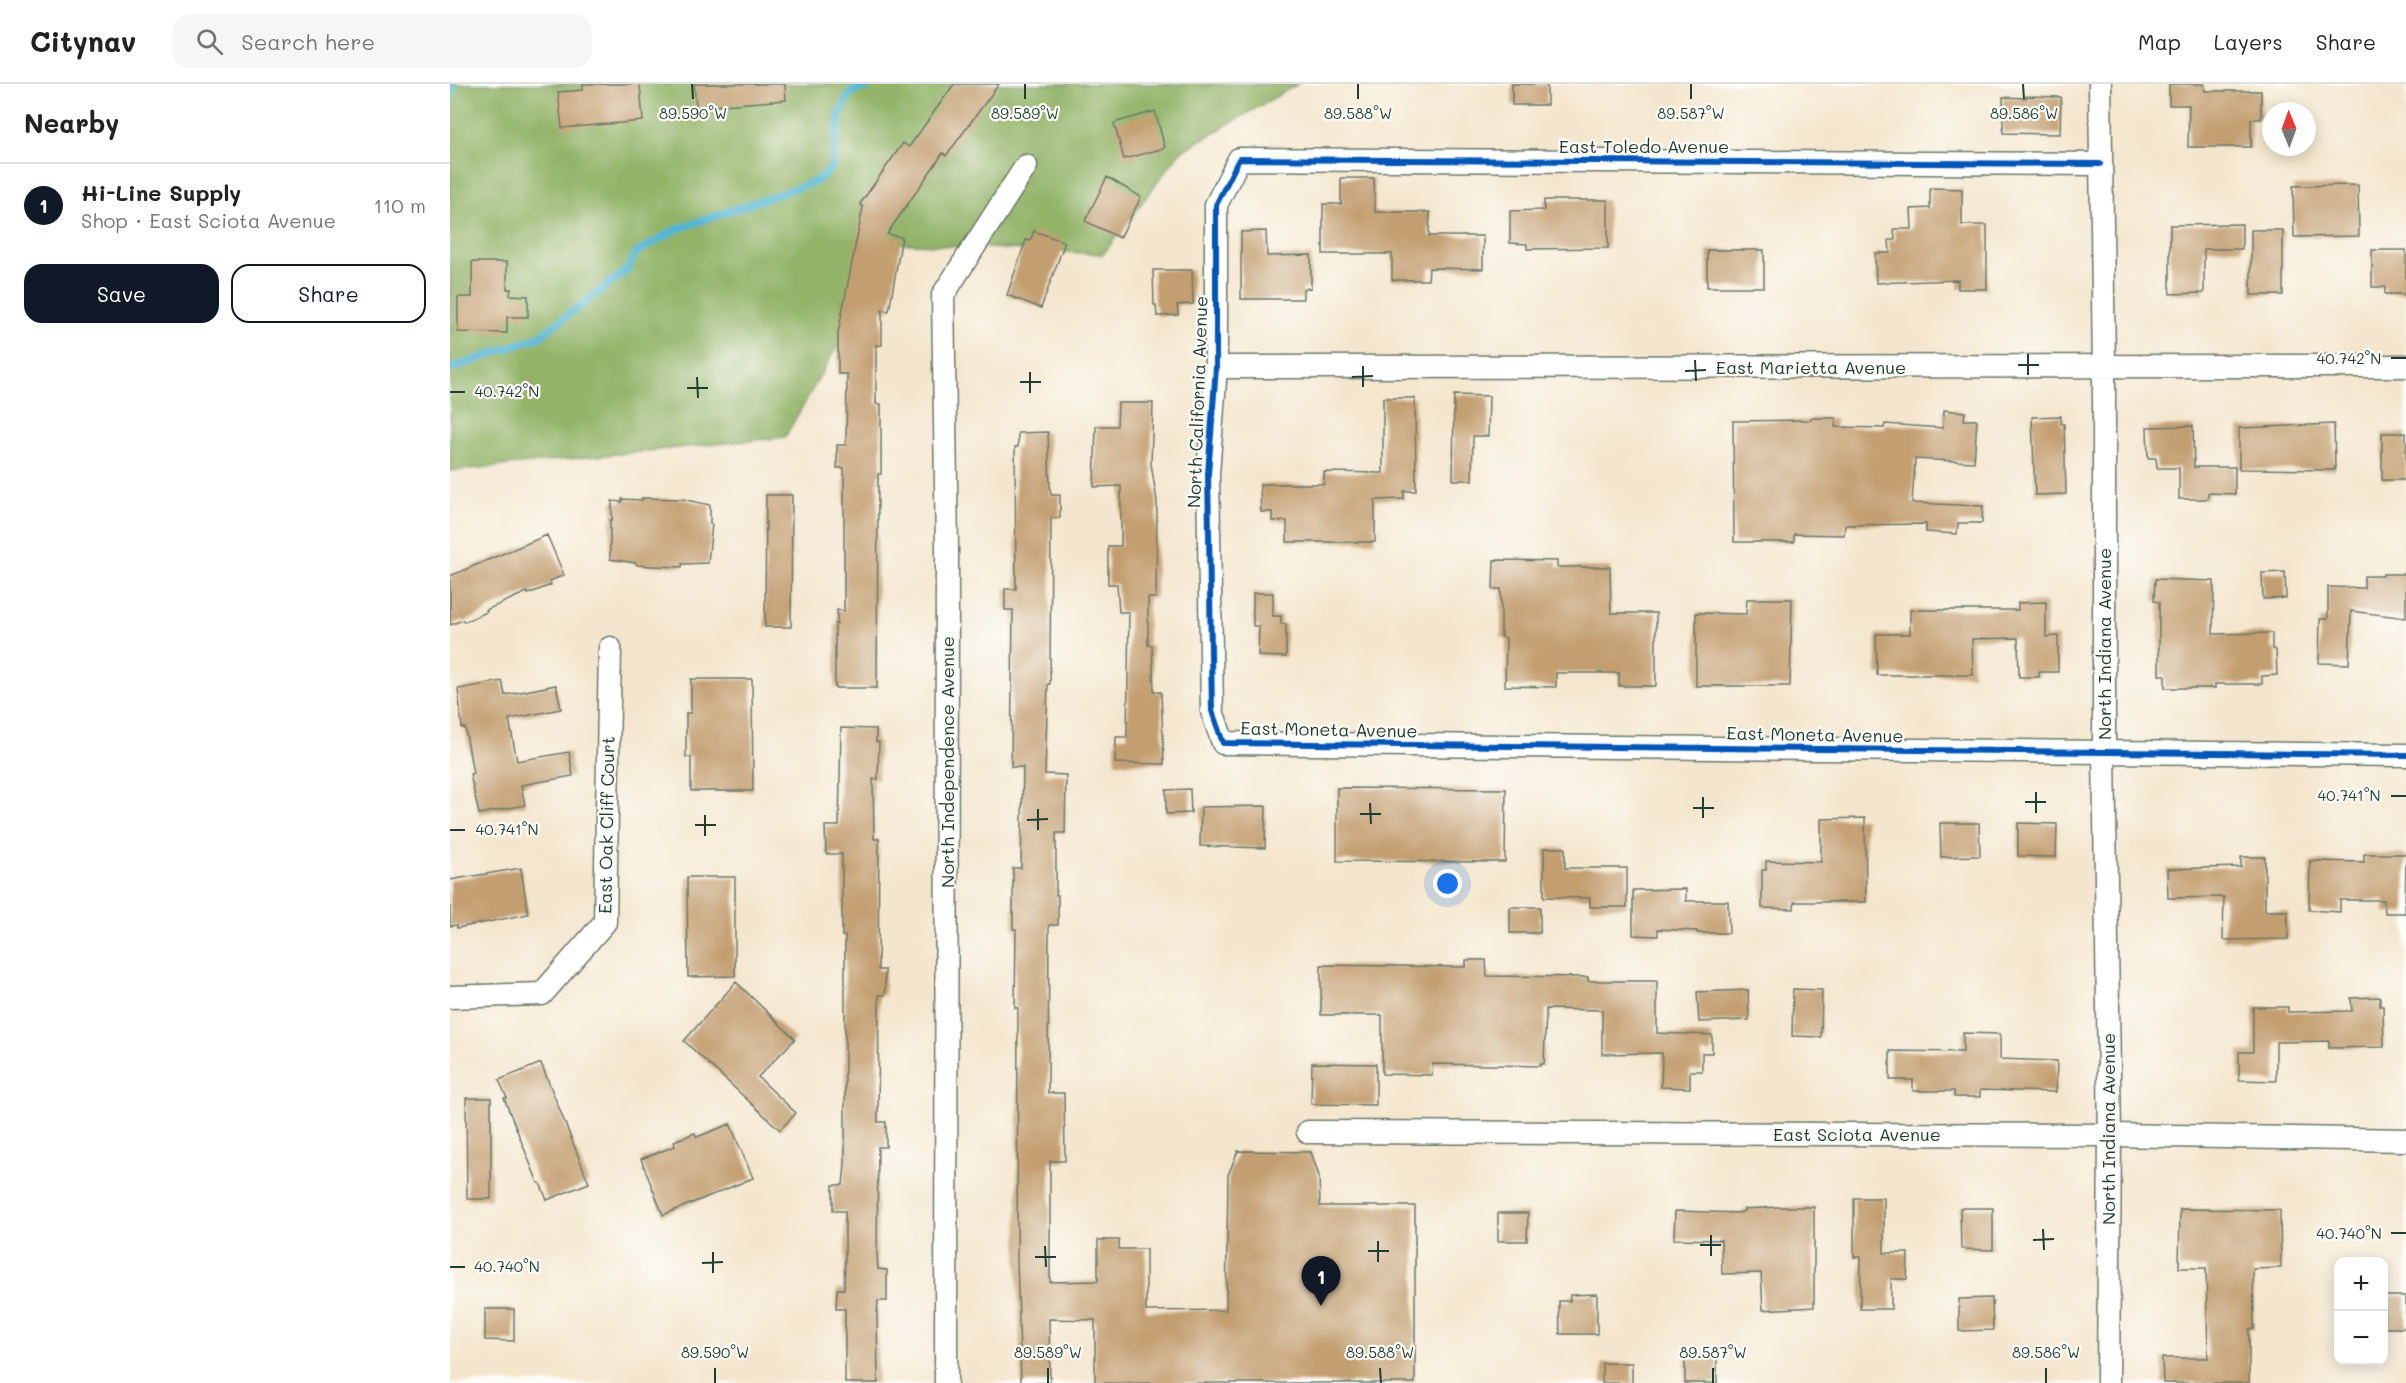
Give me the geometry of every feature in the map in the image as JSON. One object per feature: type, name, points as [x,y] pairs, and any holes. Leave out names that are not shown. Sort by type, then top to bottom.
[{"type":"street","name":"North Indiana Avenue","points":[[2100,84],[2104,753],[2110,1135],[2108,1383]]},
{"type":"street","name":"East Toledo Avenue","points":[[1216,205],[1239,159],[2100,164]]},
{"type":"street","name":"North Independence Avenue","points":[[946,1383],[947,548],[943,295],[1026,166]]},
{"type":"street","name":"North California Avenue","points":[[1216,205],[1216,367],[1208,486],[1212,711],[1223,743]]},
{"type":"street","name":"East Marietta Avenue","points":[[1216,367],[2406,366]]},
{"type":"street","name":"East Oak Cliff Court","points":[[450,997],[542,994],[605,922],[610,648]]},
{"type":"street","name":"East Moneta Avenue","points":[[1223,743],[2406,755]]},
{"type":"street","name":"East Sciota Avenue","points":[[1308,1132],[2110,1135],[2406,1140]]},
{"type":"green space","points":[[450,84],[1298,84],[1180,152],[1103,254],[896,243],[785,437],[450,471]]},
{"type":"building","points":[[583,84],[640,84],[643,121],[562,128],[558,92],[583,90]]},
{"type":"building","points":[[694,84],[785,84],[786,100],[696,107]]},
{"type":"building","points":[[954,84],[999,84],[946,156],[943,153],[887,234],[902,237],[889,311],[882,310],[882,345],[876,345],[876,404],[881,404],[881,474],[878,474],[877,688],[835,688],[835,624],[837,624],[837,610],[844,611],[844,468],[837,468],[837,445],[846,445],[847,374],[838,374],[838,333],[863,207],[860,204],[903,143],[909,147]]},
{"type":"building","points":[[1512,84],[1547,84],[1547,105],[1512,105]]},
{"type":"building","points":[[2169,84],[2204,84],[2205,91],[2261,91],[2261,119],[2251,119],[2251,147],[2188,147],[2189,105],[2169,105]]},
{"type":"building","points":[[2026,96],[2061,97],[2060,134],[2003,133],[2003,97],[2026,98]]},
{"type":"building","points":[[1155,111],[1165,148],[1124,159],[1114,123]]},
{"type":"building","points":[[1107,177],[1141,197],[1120,238],[1085,221]]},
{"type":"building","points":[[1341,178],[1374,178],[1375,212],[1430,212],[1429,236],[1483,236],[1483,269],[1429,268],[1428,280],[1392,280],[1392,254],[1323,254],[1323,204],[1341,204]]},
{"type":"building","points":[[2358,185],[2359,236],[2294,237],[2293,186]]},
{"type":"building","points":[[1930,188],[1962,189],[1962,225],[1987,225],[1987,289],[1958,289],[1958,280],[1876,283],[1875,253],[1890,253],[1889,240],[1895,240],[1894,229],[1912,229],[1911,209],[1930,208]]},
{"type":"building","points":[[1544,200],[1608,200],[1608,248],[1527,249],[1527,244],[1510,243],[1510,211],[1544,210]]},
{"type":"building","points":[[2242,224],[2242,249],[2204,249],[2204,293],[2170,294],[2170,225]]},
{"type":"building","points":[[2251,230],[2283,230],[2283,295],[2251,295]]},
{"type":"building","points":[[1034,231],[1065,242],[1041,308],[1007,295],[1026,240],[1030,241]]},
{"type":"building","points":[[1266,231],[1267,256],[1311,255],[1311,288],[1303,289],[1303,299],[1241,299],[1241,232]]},
{"type":"building","points":[[1707,250],[1764,250],[1764,287],[1707,287]]},
{"type":"building","points":[[2372,250],[2406,250],[2406,294],[2385,294],[2385,287],[2372,287]]},
{"type":"building","points":[[472,262],[507,262],[507,289],[511,289],[510,295],[528,296],[528,317],[507,317],[507,333],[458,332],[458,297],[472,297]]},
{"type":"building","points":[[1153,270],[1192,270],[1193,304],[1177,305],[1178,315],[1157,316],[1156,305],[1154,305]]},
{"type":"building","points":[[1454,395],[1489,396],[1488,436],[1473,436],[1472,480],[1453,480]]},
{"type":"building","points":[[1383,398],[1415,398],[1416,491],[1404,491],[1404,499],[1375,500],[1375,542],[1287,542],[1287,521],[1272,521],[1272,512],[1261,512],[1260,484],[1324,484],[1324,472],[1383,473]]},
{"type":"building","points":[[1118,403],[1153,403],[1151,464],[1157,501],[1156,598],[1148,598],[1148,645],[1152,645],[1154,692],[1161,692],[1164,764],[1115,763],[1116,737],[1127,737],[1129,612],[1119,612],[1117,584],[1108,584],[1108,546],[1121,546],[1121,486],[1094,487],[1096,426],[1117,426]]},
{"type":"building","points":[[1944,410],[1965,412],[1964,420],[1977,420],[1974,462],[1915,459],[1912,503],[1983,506],[1982,523],[1958,523],[1957,534],[1926,532],[1926,524],[1845,525],[1844,535],[1794,534],[1794,542],[1734,542],[1733,421],[1836,418],[1835,427],[1884,428],[1885,424],[1943,428]]},
{"type":"building","points":[[2061,416],[2061,424],[2064,424],[2066,494],[2035,495],[2032,417]]},
{"type":"building","points":[[2334,424],[2335,470],[2239,469],[2239,428]]},
{"type":"building","points":[[2193,426],[2194,467],[2235,467],[2235,494],[2208,493],[2208,499],[2179,499],[2179,468],[2157,468],[2156,458],[2148,458],[2147,427]]},
{"type":"building","points":[[1048,432],[1051,495],[1060,495],[1060,518],[1051,518],[1050,684],[1048,684],[1045,774],[1066,775],[1065,833],[1056,833],[1058,925],[1049,925],[1048,1093],[1064,1093],[1065,1161],[1050,1161],[1050,1282],[1098,1281],[1098,1240],[1119,1240],[1119,1249],[1146,1249],[1146,1311],[1226,1310],[1228,1175],[1238,1151],[1311,1152],[1319,1176],[1320,1206],[1415,1206],[1415,1383],[1095,1383],[1095,1320],[1049,1319],[1050,1383],[1021,1383],[1017,1261],[1018,1008],[1015,1008],[1016,929],[1013,929],[1013,868],[1021,868],[1023,767],[1011,767],[1013,610],[1005,610],[1005,589],[1016,589],[1015,447],[1018,447],[1018,433]]},
{"type":"building","points":[[2382,433],[2406,433],[2406,480],[2382,480]]},
{"type":"building","points":[[766,495],[792,495],[791,627],[765,627]]},
{"type":"building","points":[[642,498],[682,499],[710,505],[710,524],[712,524],[708,563],[682,564],[682,567],[653,566],[610,559],[612,501],[642,500]]},
{"type":"building","points":[[547,535],[564,575],[550,581],[551,585],[528,594],[527,592],[464,622],[463,620],[450,625],[450,576]]},
{"type":"building","points":[[1494,560],[1557,561],[1557,567],[1610,567],[1611,613],[1656,613],[1656,686],[1619,686],[1619,673],[1556,673],[1556,687],[1505,686],[1506,638],[1501,637],[1501,589],[1493,589]]},
{"type":"building","points":[[2285,572],[2286,598],[2263,599],[2262,573]]},
{"type":"building","points":[[2383,574],[2406,574],[2406,618],[2351,611],[2349,664],[2319,663],[2320,619],[2328,619],[2328,587],[2364,588],[2364,576],[2383,576]]},
{"type":"building","points":[[2155,579],[2214,581],[2213,634],[2272,633],[2272,649],[2276,650],[2277,675],[2262,676],[2262,684],[2215,684],[2215,688],[2165,688],[2165,675],[2159,675],[2159,602],[2154,601]]},
{"type":"building","points":[[1253,593],[1273,593],[1273,616],[1281,616],[1281,624],[1286,624],[1286,657],[1258,656],[1259,626],[1253,626]]},
{"type":"building","points":[[1747,599],[1792,599],[1790,686],[1696,686],[1696,613],[1746,614]]},
{"type":"building","points":[[2046,602],[2046,637],[2058,636],[2058,672],[2039,672],[2039,677],[2019,677],[2018,638],[1972,639],[1973,675],[1877,675],[1876,634],[1910,634],[1910,610],[2018,610],[2018,603]]},
{"type":"building","points":[[691,679],[752,679],[753,791],[691,791],[691,757],[686,757],[686,713],[691,713]]},
{"type":"building","points":[[502,681],[505,695],[556,685],[561,709],[509,719],[517,761],[569,752],[573,776],[521,785],[525,805],[479,814],[470,774],[473,773],[465,728],[462,728],[458,689]]},
{"type":"building","points":[[841,728],[876,729],[876,742],[879,742],[878,779],[873,779],[874,839],[879,839],[878,970],[885,970],[885,995],[879,995],[878,1122],[886,1122],[886,1147],[878,1147],[877,1254],[878,1269],[887,1270],[887,1301],[878,1301],[878,1383],[845,1383],[845,1309],[836,1309],[837,1289],[844,1289],[845,1253],[845,1211],[833,1211],[833,1185],[843,1185],[845,1164],[845,936],[842,936],[842,854],[826,854],[825,826],[839,826]]},
{"type":"building","points":[[1337,788],[1506,789],[1505,862],[1337,861]]},
{"type":"building","points":[[1190,789],[1191,813],[1166,814],[1166,790]]},
{"type":"building","points":[[1266,806],[1265,848],[1200,846],[1201,807]]},
{"type":"building","points":[[1865,818],[1866,902],[1794,902],[1794,909],[1762,908],[1762,870],[1766,870],[1766,861],[1821,862],[1821,819]]},
{"type":"building","points":[[1940,823],[1979,823],[1980,856],[1941,857]]},
{"type":"building","points":[[2018,823],[2057,824],[2056,857],[2018,856]]},
{"type":"building","points":[[1544,848],[1565,848],[1565,868],[1627,868],[1627,907],[1590,907],[1590,898],[1544,897]]},
{"type":"building","points":[[2364,854],[2406,854],[2405,913],[2385,913],[2384,900],[2340,900],[2340,912],[2309,910],[2310,861],[2364,862]]},
{"type":"building","points":[[2241,857],[2265,857],[2265,911],[2288,911],[2288,939],[2223,940],[2224,897],[2168,898],[2167,869],[2241,867]]},
{"type":"building","points":[[521,868],[528,914],[457,928],[457,925],[450,926],[450,880]]},
{"type":"building","points":[[687,877],[735,877],[735,976],[688,977]]},
{"type":"building","points":[[1686,889],[1686,901],[1728,901],[1729,933],[1658,929],[1658,936],[1633,935],[1633,890]]},
{"type":"building","points":[[1510,907],[1540,907],[1540,933],[1510,933]]},
{"type":"building","points":[[1466,960],[1486,960],[1487,976],[1588,977],[1588,981],[1657,981],[1657,1033],[1712,1035],[1712,1053],[1702,1053],[1702,1071],[1690,1071],[1690,1088],[1661,1087],[1662,1053],[1602,1054],[1602,1010],[1546,1009],[1544,1064],[1540,1066],[1433,1064],[1432,1075],[1382,1074],[1382,1015],[1321,1015],[1321,965],[1466,967]]},
{"type":"building","points":[[736,982],[795,1039],[758,1077],[796,1113],[780,1130],[684,1041]]},
{"type":"building","points":[[1793,989],[1822,990],[1821,1037],[1792,1036]]},
{"type":"building","points":[[1748,990],[1749,1020],[1699,1022],[1697,992]]},
{"type":"building","points":[[2380,997],[2380,1006],[2383,1006],[2384,1047],[2329,1048],[2329,1041],[2276,1042],[2276,1081],[2239,1080],[2239,1052],[2253,1052],[2253,1007],[2288,1007],[2288,1012],[2352,1011],[2351,998]]},
{"type":"building","points":[[1963,1033],[2000,1034],[2000,1059],[2057,1061],[2056,1092],[1980,1090],[1980,1097],[1954,1097],[1954,1091],[1913,1091],[1913,1080],[1890,1080],[1890,1051],[1963,1052]]},
{"type":"building","points":[[541,1063],[589,1183],[547,1200],[504,1098],[507,1098],[499,1080]]},
{"type":"building","points":[[1312,1063],[1376,1064],[1376,1105],[1311,1104]]},
{"type":"building","points":[[466,1098],[491,1098],[491,1199],[467,1199]]},
{"type":"building","points":[[730,1124],[753,1178],[663,1215],[641,1159],[675,1146],[674,1141],[695,1133],[697,1137]]},
{"type":"building","points":[[1854,1198],[1884,1198],[1884,1253],[1908,1253],[1907,1279],[1891,1279],[1891,1309],[1860,1309],[1861,1257],[1854,1257]]},
{"type":"building","points":[[1814,1207],[1814,1307],[1763,1310],[1761,1273],[1722,1274],[1721,1240],[1674,1239],[1675,1211],[1739,1213],[1744,1209]]},
{"type":"building","points":[[1960,1208],[1993,1208],[1993,1250],[1961,1249]]},
{"type":"building","points":[[2180,1209],[2280,1210],[2281,1268],[2253,1269],[2254,1329],[2249,1329],[2249,1383],[2163,1383],[2162,1358],[2208,1358],[2206,1268],[2179,1268]]},
{"type":"building","points":[[1498,1213],[1528,1213],[1527,1241],[1498,1241]]},
{"type":"building","points":[[1597,1294],[1597,1334],[1560,1334],[1559,1301],[1570,1301],[1570,1295]]},
{"type":"building","points":[[2388,1296],[2406,1296],[2406,1328],[2388,1328]]},
{"type":"building","points":[[1992,1298],[1993,1330],[1959,1331],[1959,1299]]},
{"type":"building","points":[[485,1309],[514,1309],[514,1341],[485,1340]]},
{"type":"building","points":[[1717,1358],[1717,1383],[1685,1383],[1685,1359]]},
{"type":"building","points":[[1602,1363],[1632,1363],[1632,1383],[1602,1383]]},
{"type":"waterway","points":[[450,100],[453,84]]},
{"type":"waterway","points":[[450,369],[539,337],[627,270],[636,253],[677,229],[817,181],[832,168],[840,113],[850,93],[873,84]]},
{"type":"cycle path","points":[[2100,164],[1239,159],[1216,205],[1216,367],[1208,474],[1212,711],[1223,743],[2406,755]]},
{"type":"place","name":"Hi-Line Supply","points":[[1321,1306]]}]
